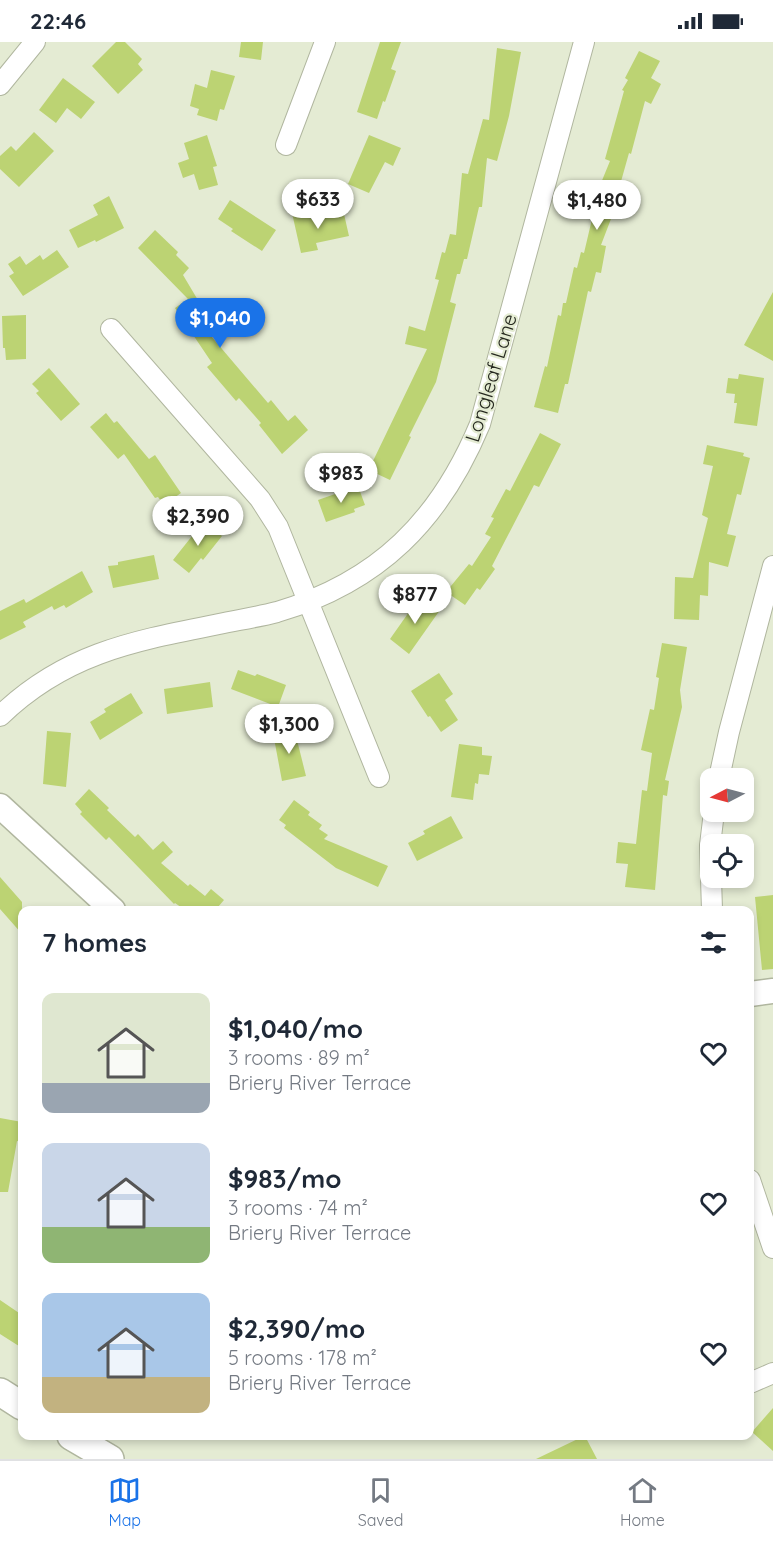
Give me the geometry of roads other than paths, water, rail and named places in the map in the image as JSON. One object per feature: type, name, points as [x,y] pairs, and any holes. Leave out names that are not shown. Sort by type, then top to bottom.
[{"type":"main road","points":[[0,1392],[18,1403]]},
{"type":"main road","points":[[78,1440],[110,1459]]},
{"type":"street","points":[[0,85],[35,42]]},
{"type":"street","points":[[286,145],[325,42]]},
{"type":"street","name":"Longleaf Lane","points":[[0,716],[13,703],[40,684],[71,664],[98,652],[136,640],[275,612],[308,602],[341,586],[366,570],[404,542],[428,516],[467,456],[488,400],[584,42]]},
{"type":"street","points":[[111,329],[260,499],[283,537],[379,777]]},
{"type":"street","points":[[721,768],[773,566]]},
{"type":"street","points":[[0,806],[109,906]]},
{"type":"street","points":[[711,888],[712,906]]},
{"type":"street","points":[[754,993],[773,991]]},
{"type":"street","points":[[754,1192],[773,1248]]},
{"type":"street","points":[[754,1381],[773,1373]]}]
